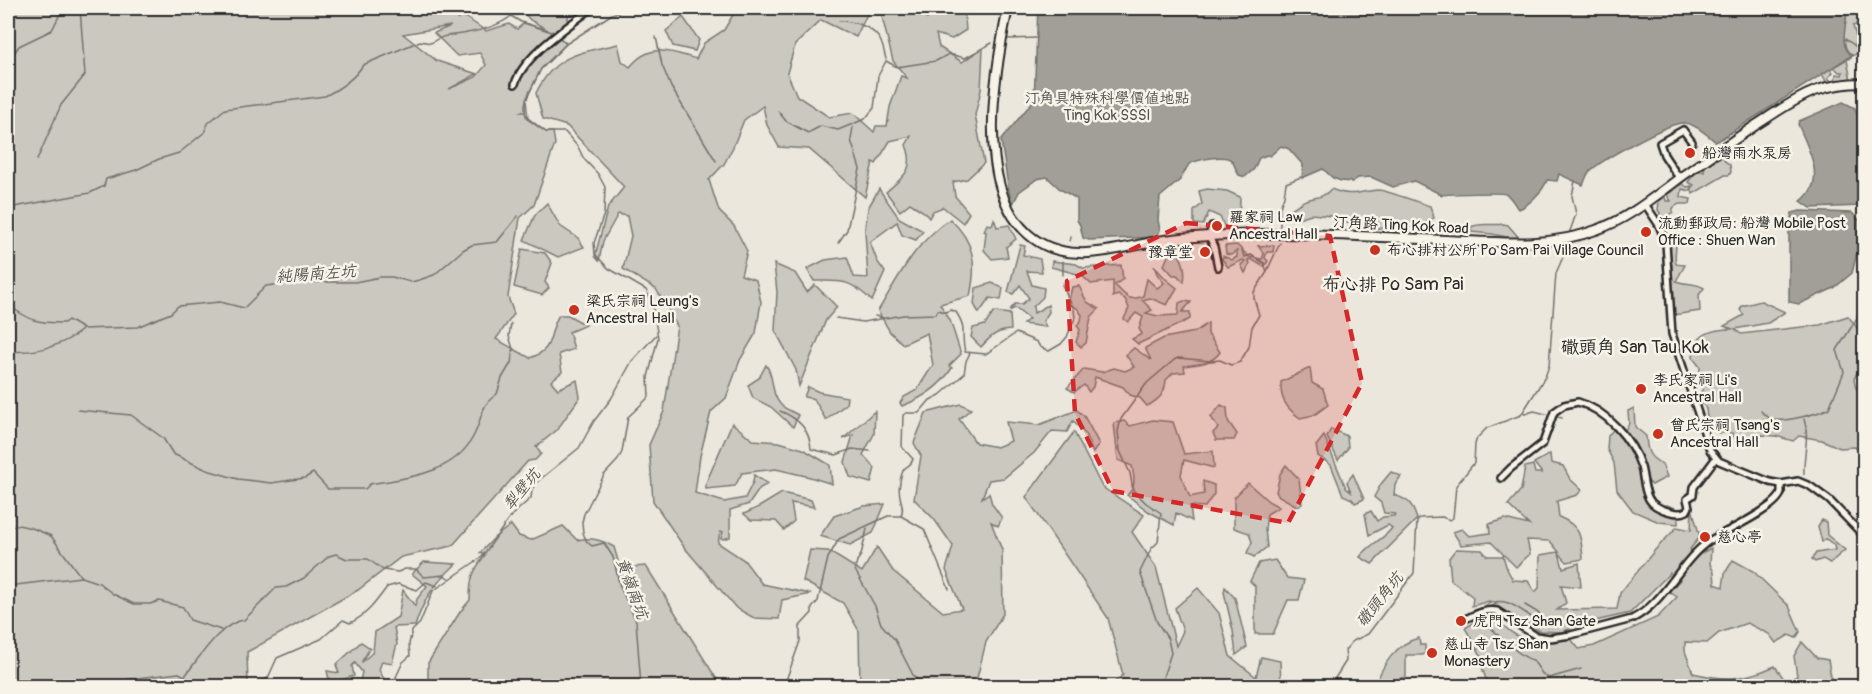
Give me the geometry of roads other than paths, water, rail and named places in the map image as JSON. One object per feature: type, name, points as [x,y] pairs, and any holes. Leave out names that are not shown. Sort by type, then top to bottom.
[{"type":"main road","name":"汀角路 Ting Kok Road","points":[[1008,8],[994,81],[993,146],[1004,198],[1022,228],[1031,237],[1062,252],[1082,254],[1178,238],[1279,233],[1488,243],[1545,242],[1570,238],[1612,224],[1645,204],[1679,178],[1805,95],[1838,85],[1864,83]]},
{"type":"street","points":[[515,84],[517,77],[531,57],[592,8]]},
{"type":"street","points":[[1679,178],[1660,143],[1683,129],[1692,142]]},
{"type":"street","points":[[1645,204],[1659,225],[1666,243],[1672,334],[1705,441],[1716,458],[1752,475],[1781,484],[1798,481],[1810,486],[1830,500],[1864,536]]},
{"type":"street","points":[[1212,226],[1209,236],[1218,267]]},
{"type":"street","points":[[1502,478],[1543,443],[1552,417],[1564,405],[1578,402],[1606,417],[1630,444],[1638,459],[1645,487],[1652,503],[1677,513],[1687,511],[1689,507],[1687,499],[1693,495],[1694,487],[1716,458]]},
{"type":"street","points":[[1463,620],[1483,611],[1492,610],[1536,636],[1555,638],[1632,619],[1652,605],[1708,542],[1773,504],[1781,493],[1781,484]]},
{"type":"waterway","points":[[8,62],[19,46],[52,30],[63,8]]},
{"type":"waterway","points":[[37,160],[61,105],[85,75],[80,8]]},
{"type":"waterway","name":"黃嶺南坑","points":[[630,8],[612,14],[566,44],[541,69],[529,93],[525,112],[527,119],[546,132],[565,132],[598,174],[605,187],[604,214],[594,243],[595,254],[608,268],[646,290],[652,301],[658,338],[648,377],[649,397],[628,417],[622,452],[604,475],[582,522],[587,542],[592,546],[604,543],[613,557],[620,587],[636,621],[641,686]]},
{"type":"waterway","points":[[8,206],[14,207],[90,193],[104,186],[106,179],[179,153],[206,131],[207,124],[225,109],[325,96],[346,83],[363,65],[420,41],[431,43],[444,37],[484,29],[511,16],[521,22],[555,33]]},
{"type":"waterway","points":[[839,21],[860,24],[870,29],[880,39],[886,59]]},
{"type":"waterway","points":[[558,36],[566,43]]},
{"type":"waterway","points":[[656,37],[662,65],[671,87],[716,161]]},
{"type":"waterway","points":[[1006,39],[1037,38]]},
{"type":"waterway","points":[[1845,39],[1856,46],[1862,55],[1862,64]]},
{"type":"waterway","points":[[778,111],[786,121],[808,133],[821,126],[838,130],[865,119],[874,108],[878,76],[886,61],[897,67],[936,61],[949,54],[965,58],[992,43]]},
{"type":"waterway","points":[[1861,93],[1864,99]]},
{"type":"waterway","name":"黃嶺南坑","points":[[519,112],[524,112]]},
{"type":"waterway","points":[[838,243],[847,230],[860,169],[851,140],[853,127]]},
{"type":"waterway","points":[[1280,230],[1280,207],[1286,183],[1301,177]]},
{"type":"waterway","points":[[1569,234],[1576,214],[1572,196],[1575,181]]},
{"type":"waterway","name":"純陽南左坑","points":[[8,305],[34,320],[64,323],[68,320],[83,329],[137,327],[171,313],[178,306],[220,302],[244,308],[266,286],[300,282],[355,282],[380,277],[392,277],[411,282],[434,275],[472,245],[497,242],[518,216]]},
{"type":"waterway","points":[[1070,241],[1071,237]]},
{"type":"waterway","points":[[1267,271],[1280,243]]},
{"type":"waterway","name":"䃟頭角坑","points":[[1330,686],[1346,661],[1345,650],[1353,641],[1368,634],[1414,573],[1417,521],[1420,518],[1442,517],[1450,520],[1453,518],[1456,486],[1474,463],[1477,438],[1487,428],[1521,415],[1545,377],[1549,366],[1556,273],[1567,248]]},
{"type":"waterway","points":[[1160,686],[1171,653],[1168,639],[1157,622],[1140,572],[1151,549],[1158,542],[1161,513],[1133,490],[1130,473],[1120,451],[1118,431],[1121,419],[1147,383],[1174,360],[1178,358],[1220,360],[1231,365],[1240,362],[1249,347],[1252,327],[1259,315],[1254,292],[1267,272],[1264,263],[1251,255],[1244,257],[1242,251]]},
{"type":"waterway","points":[[1063,261],[1063,275]]},
{"type":"waterway","points":[[1761,411],[1773,420],[1785,420],[1829,408],[1844,372],[1837,350],[1857,318],[1864,270]]},
{"type":"waterway","points":[[836,318],[863,322],[903,315],[936,314],[938,310],[945,312],[951,310],[956,312],[962,323],[965,352],[986,354],[1016,333],[1037,342],[1040,347],[1049,351],[1061,344],[1067,337],[1075,318],[1074,309],[1063,283]]},
{"type":"waterway","points":[[1858,312],[1864,327]]},
{"type":"waterway","points":[[875,316],[883,318]]},
{"type":"waterway","points":[[77,410],[131,415],[163,438],[173,454],[207,470],[238,479],[271,483],[305,478],[313,473],[328,489],[365,489],[370,484],[413,476],[442,467],[465,449],[473,437],[484,408],[497,394],[502,378],[511,363],[513,349],[509,336],[511,324]]},
{"type":"waterway","points":[[8,351],[47,348],[65,341],[82,330]]},
{"type":"waterway","name":"犁壁坑","points":[[405,686],[400,684],[396,677],[403,662],[410,656],[409,644],[412,631],[420,623],[433,591],[482,557],[511,516],[531,498],[532,489],[538,481],[579,448],[594,421],[611,399],[632,361],[656,335]]},
{"type":"waterway","points":[[784,686],[800,641],[800,626],[812,613],[812,608],[818,601],[828,558],[839,539],[888,516],[901,516],[899,492],[901,478],[904,469],[913,459],[902,447],[903,415],[919,413],[930,400],[940,395],[964,374],[970,353]]},
{"type":"waterway","points":[[780,411],[802,425],[811,449],[836,455],[852,449],[870,451]]},
{"type":"waterway","points":[[1522,413],[1534,411],[1562,418]]},
{"type":"waterway","points":[[1804,419],[1806,426],[1804,474]]},
{"type":"waterway","points":[[901,516],[924,529],[949,589]]},
{"type":"waterway","points":[[8,527],[18,525],[51,536],[81,577],[99,583],[113,594],[134,604],[150,604],[159,601],[183,607],[190,620],[221,630]]},
{"type":"waterway","points":[[867,529],[855,570],[875,606],[881,624],[895,640],[913,675],[922,686]]},
{"type":"waterway","points":[[117,686],[129,679],[179,673],[185,676],[211,642],[227,627],[244,620],[276,588],[286,587],[304,578],[329,556],[336,554],[347,559],[368,559],[383,570],[398,572],[405,569],[416,569],[424,577],[444,575],[450,579]]},
{"type":"waterway","points":[[8,586],[81,577]]},
{"type":"waterway","points":[[252,686],[268,678],[277,658],[321,639],[343,620],[350,623],[361,616],[387,587],[398,584],[417,590],[426,582],[437,586]]},
{"type":"waterway","points":[[1484,606],[1498,601],[1504,602],[1534,619]]},
{"type":"waterway","points":[[1525,605],[1540,614]]},
{"type":"waterway","points":[[1486,622],[1515,650],[1533,660],[1543,675],[1549,678],[1581,669]]},
{"type":"waterway","points":[[1822,686],[1832,679]]},
{"type":"place","name":"船灣雨水泵房","points":[[1690,153]]},
{"type":"place","name":"羅家祠 Law Ancestral Hall","points":[[1217,226]]},
{"type":"place","name":"流動郵政局: 船灣 Mobile Post Office : Shuen Wan","points":[[1646,232]]},
{"type":"place","name":"布心排村公所 Po Sam Pai Village Council","points":[[1375,250]]},
{"type":"place","name":"豫章堂","points":[[1205,252]]},
{"type":"place","name":"梁氏宗祠 Leung's Ancestral Hall","points":[[574,310]]},
{"type":"place","name":"李氏家祠 Li's Ancestral Hall","points":[[1641,389]]},
{"type":"place","name":"曾氏宗祠 Tsang's Ancestral Hall","points":[[1658,434]]},
{"type":"place","name":"慈心亭","points":[[1705,537]]},
{"type":"place","name":"虎門 Tsz Shan Gate","points":[[1461,621]]},
{"type":"place","name":"慈山寺 Tsz Shan Monastery","points":[[1432,653]]},
{"type":"district","name":"布心排 Po Sam Pai","points":[[1393,284]]},
{"type":"district","name":"䃟頭角 San Tau Kok","points":[[1635,347]]},
{"type":"park label","name":"汀角具特殊科學價值地點 Ting Kok SSSI","points":[[1107,106]]}]
